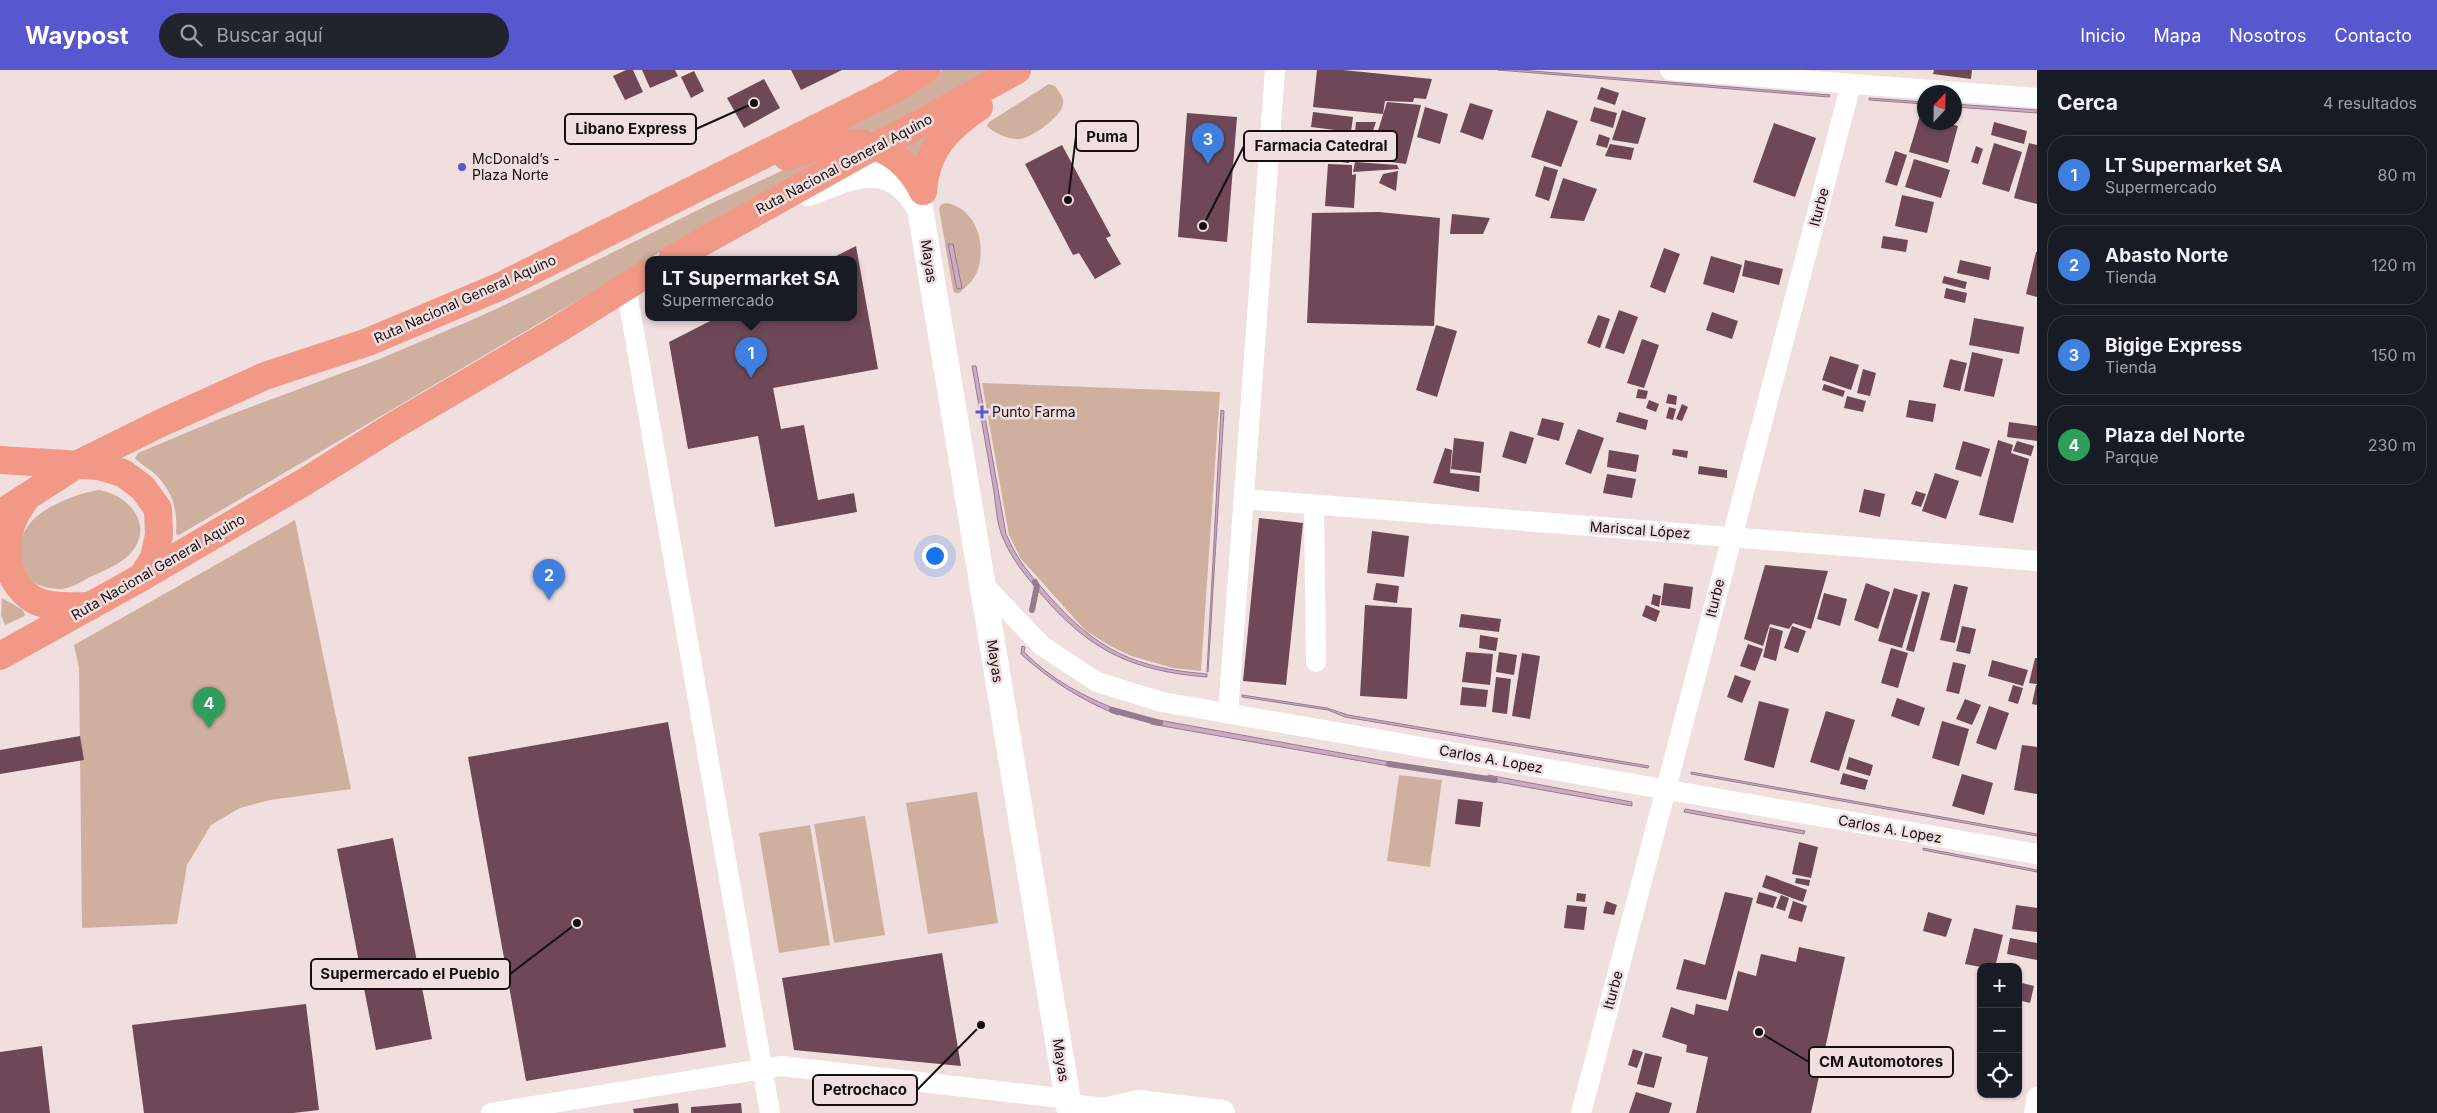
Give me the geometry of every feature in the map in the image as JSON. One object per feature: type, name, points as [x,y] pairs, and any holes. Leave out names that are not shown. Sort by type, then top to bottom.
[{"type":"highway","name":"Ruta Nacional General Aquino","points":[[2,530],[28,496],[76,465],[163,422],[265,376],[368,342],[502,286],[889,92],[926,70]]},
{"type":"highway","name":"Ruta Nacional General Aquino","points":[[677,256],[876,145],[906,131],[1015,71]]},
{"type":"highway","points":[[922,199],[927,165],[938,141],[958,121],[997,97],[1015,71]]},
{"type":"highway","points":[[747,162],[757,164],[774,162],[808,149],[834,144],[876,145],[903,161],[912,171],[922,199]]},
{"type":"highway","name":"Ruta Nacional General Aquino","points":[[0,656],[142,577],[306,481],[395,425],[638,280]]},
{"type":"highway","points":[[0,460],[99,466],[122,473],[144,488],[158,509],[159,535],[154,558],[142,577]]},
{"type":"highway","points":[[2,530],[2,559],[8,578],[18,590],[36,601],[55,606],[91,606]]},
{"type":"street","points":[[1228,714],[1275,70]]},
{"type":"street","points":[[1670,70],[1852,84],[1882,78],[2037,98]]},
{"type":"street","name":"Iturbe","points":[[1581,1113],[1731,537],[1852,84]]},
{"type":"street","points":[[793,191],[808,193],[843,179],[866,174],[884,176],[922,199]]},
{"type":"street","name":"Mayas","points":[[922,199],[982,583],[1069,1106]]},
{"type":"street","points":[[638,280],[770,1113]]},
{"type":"street","name":"Mariscal López","points":[[1244,499],[2037,561]]},
{"type":"street","points":[[1314,505],[1316,662]]},
{"type":"street","name":"Carlos A. Lopez","points":[[982,583],[1042,646],[1097,682],[1162,702],[2037,854]]},
{"type":"street","points":[[491,1113],[535,1110],[781,1066],[1106,1112],[1139,1103],[1222,1113]]},
{"type":"street","points":[[2034,1113],[2037,1097]]},
{"type":"shaded area","points":[[942,70],[991,70],[881,130],[824,135]]},
{"type":"shaded area","points":[[1498,70],[1520,70],[1830,95],[1829,97]]},
{"type":"shaded area","points":[[1049,84],[1055,86],[1058,90],[1063,104],[1057,115],[1038,131],[1024,138],[1015,139],[1002,136],[987,126],[989,122]]},
{"type":"shaded area","points":[[1869,98],[1917,101],[1917,103],[1869,100]]},
{"type":"shaded area","points":[[1962,105],[2037,110],[2037,113],[1962,108]]},
{"type":"shaded area","points":[[933,128],[919,162],[900,148]]},
{"type":"shaded area","points":[[814,156],[820,162],[653,256],[645,256],[645,261],[179,535],[176,534],[175,508],[165,486],[154,473],[135,458],[138,453],[224,417],[377,360],[474,319],[537,290],[708,205]]},
{"type":"shaded area","points":[[947,203],[966,213],[977,230],[980,240],[980,262],[977,272],[967,286],[959,293],[955,293],[953,290],[939,208],[942,204]]},
{"type":"shaded area","points":[[948,244],[953,244],[962,288],[957,289]]},
{"type":"shaded area","points":[[972,366],[976,366],[1006,534],[1015,553],[1025,567],[1067,615],[1084,631],[1102,643],[1138,661],[1159,667],[1207,674],[1207,677],[1156,670],[1114,655],[1095,644],[1059,614],[1015,561],[999,526]]},
{"type":"shaded area","points":[[982,383],[1220,392],[1201,671],[1173,668],[1131,656],[1110,646],[1085,630],[1021,559],[1009,535]]},
{"type":"shaded area","points":[[1221,410],[1224,411],[1207,672]]},
{"type":"shaded area","points":[[99,490],[121,498],[136,514],[140,523],[140,534],[137,544],[121,562],[71,587],[58,589],[45,587],[34,582],[26,575],[21,566],[19,556],[24,533],[31,522],[37,516],[62,501]]},
{"type":"shaded area","points":[[295,520],[351,789],[270,800],[240,808],[211,825],[187,865],[177,924],[82,928],[79,668],[74,645]]},
{"type":"shaded area","points":[[2,598],[23,610],[25,616],[5,625],[1,615]]},
{"type":"shaded area","points":[[1022,646],[1025,647],[1024,652],[1057,679],[1080,693],[1118,710],[1118,715],[1091,703],[1055,681],[1021,654]]},
{"type":"shaded area","points":[[1242,695],[1327,708],[1348,715],[1649,766],[1648,768],[1345,717],[1328,710],[1242,697]]},
{"type":"shaded area","points":[[1153,719],[1396,763],[1395,767],[1151,724]]},
{"type":"shaded area","points":[[1691,772],[2037,834],[2037,836],[1691,774]]},
{"type":"shaded area","points":[[1399,775],[1442,780],[1430,867],[1387,861]]},
{"type":"shaded area","points":[[1488,775],[1632,802],[1632,806],[1487,780]]},
{"type":"shaded area","points":[[977,792],[998,923],[928,934],[906,803]]},
{"type":"shaded area","points":[[1685,809],[1805,831],[1804,834],[1684,812]]},
{"type":"shaded area","points":[[865,816],[885,935],[834,943],[814,824]]},
{"type":"shaded area","points":[[810,825],[830,945],[779,953],[759,833]]},
{"type":"shaded area","points":[[1923,848],[2037,870],[2037,872],[1923,850]]},
{"type":"building","points":[[626,70],[633,70],[643,92],[625,100],[613,76]]},
{"type":"building","points":[[642,70],[675,70],[678,76],[650,88]]},
{"type":"building","points":[[791,70],[842,70],[801,90]]},
{"type":"building","points":[[1317,70],[1343,70],[1432,79],[1426,99],[1414,98],[1413,102],[1385,101],[1383,114],[1313,107]]},
{"type":"building","points":[[1934,70],[1972,70],[1971,79],[1933,74]]},
{"type":"building","points":[[694,71],[704,91],[691,98],[681,77]]},
{"type":"building","points":[[764,79],[780,108],[744,128],[727,98]]},
{"type":"building","points":[[1601,87],[1619,93],[1615,105],[1597,99]]},
{"type":"building","points":[[1387,102],[1421,105],[1406,164],[1369,159]]},
{"type":"building","points":[[1470,103],[1493,110],[1483,140],[1460,132]]},
{"type":"building","points":[[1425,107],[1448,114],[1440,144],[1417,137]]},
{"type":"building","points":[[1594,107],[1617,113],[1613,128],[1590,121]]},
{"type":"building","points":[[1547,110],[1578,121],[1561,167],[1531,157]]},
{"type":"building","points":[[1622,110],[1646,118],[1638,144],[1612,140]]},
{"type":"building","points":[[1313,112],[1353,117],[1351,132],[1311,127]]},
{"type":"building","points":[[1187,113],[1237,117],[1227,242],[1178,237]]},
{"type":"building","points":[[1356,122],[1376,122],[1363,159],[1352,159]]},
{"type":"building","points":[[1994,122],[2027,131],[2024,144],[1991,135]]},
{"type":"building","points":[[1774,123],[1816,138],[1795,197],[1753,182]]},
{"type":"building","points":[[1917,125],[1917,130],[1957,130],[1948,163],[1909,152]]},
{"type":"building","points":[[1313,133],[1352,138],[1349,163],[1310,158]]},
{"type":"building","points":[[1599,134],[1610,138],[1607,148],[1596,145]]},
{"type":"building","points":[[1994,143],[2022,152],[2009,192],[1982,184]]},
{"type":"building","points":[[2029,143],[2037,145],[2037,204],[2014,198]]},
{"type":"building","points":[[1610,144],[1634,148],[1631,160],[1605,156]]},
{"type":"building","points":[[1062,145],[1111,236],[1106,238],[1121,264],[1095,279],[1079,253],[1073,255],[1025,164]]},
{"type":"building","points":[[1976,146],[1983,149],[1978,164],[1971,162]]},
{"type":"building","points":[[1895,151],[1907,155],[1897,186],[1885,182]]},
{"type":"building","points":[[1914,159],[1950,170],[1941,198],[1905,187]]},
{"type":"building","points":[[1355,162],[1397,165],[1399,169],[1353,172]]},
{"type":"building","points":[[1328,164],[1352,165],[1352,175],[1356,174],[1354,208],[1325,206]]},
{"type":"building","points":[[1544,166],[1558,170],[1549,201],[1535,196]]},
{"type":"building","points":[[1398,171],[1396,191],[1379,183],[1383,174]]},
{"type":"building","points":[[1563,178],[1597,189],[1584,221],[1550,218]]},
{"type":"building","points":[[1902,195],[1934,202],[1927,233],[1895,226]]},
{"type":"building","points":[[1379,212],[1440,218],[1434,326],[1307,323],[1312,213]]},
{"type":"building","points":[[1452,214],[1490,218],[1483,234],[1450,234]]},
{"type":"building","points":[[1883,236],[1908,240],[1906,252],[1881,248]]},
{"type":"building","points":[[856,246],[878,369],[773,388],[781,429],[804,425],[818,500],[854,493],[857,512],[775,527],[758,436],[688,449],[669,342],[710,321],[857,321],[857,256],[836,256]]},
{"type":"building","points":[[1664,248],[1680,254],[1665,293],[1650,287]]},
{"type":"building","points":[[2037,252],[2037,297],[2026,294]]},
{"type":"building","points":[[1711,256],[1742,265],[1734,293],[1703,284]]},
{"type":"building","points":[[1745,260],[1783,269],[1779,285],[1742,276]]},
{"type":"building","points":[[1960,260],[1991,267],[1989,280],[1957,273]]},
{"type":"building","points":[[1944,276],[1967,282],[1965,289],[1942,283]]},
{"type":"building","points":[[1946,288],[1967,293],[1965,303],[1944,298]]},
{"type":"building","points":[[1619,310],[1638,317],[1624,354],[1605,348]]},
{"type":"building","points":[[1712,312],[1738,321],[1732,339],[1706,330]]},
{"type":"building","points":[[1598,315],[1610,319],[1600,348],[1587,343]]},
{"type":"building","points":[[1974,318],[2024,327],[2019,354],[1969,345]]},
{"type":"building","points":[[1436,325],[1457,331],[1437,397],[1416,390]]},
{"type":"building","points":[[1642,339],[1659,345],[1644,388],[1627,383]]},
{"type":"building","points":[[1972,352],[2003,359],[1994,397],[1964,391]]},
{"type":"building","points":[[1830,356],[1859,365],[1851,390],[1822,380]]},
{"type":"building","points":[[1950,359],[1967,363],[1960,391],[1943,387]]},
{"type":"building","points":[[1863,369],[1876,373],[1870,396],[1857,393]]},
{"type":"building","points":[[1824,384],[1845,391],[1843,397],[1822,390]]},
{"type":"building","points":[[1638,389],[1648,391],[1646,399],[1636,398]]},
{"type":"building","points":[[1668,394],[1677,396],[1676,405],[1666,403]]},
{"type":"building","points":[[1847,396],[1866,401],[1863,412],[1844,408]]},
{"type":"building","points":[[1649,400],[1659,404],[1656,412],[1646,408]]},
{"type":"building","points":[[1909,400],[1936,404],[1933,422],[1906,417]]},
{"type":"building","points":[[1682,404],[1688,407],[1682,421],[1676,419]]},
{"type":"building","points":[[1669,407],[1676,409],[1673,420],[1666,418]]},
{"type":"building","points":[[1619,412],[1648,420],[1646,430],[1616,422]]},
{"type":"building","points":[[1542,418],[1564,423],[1559,441],[1537,435]]},
{"type":"building","points":[[2009,422],[2037,426],[2037,441],[2007,437]]},
{"type":"building","points":[[1578,429],[1604,438],[1591,474],[1565,464]]},
{"type":"building","points":[[1510,431],[1534,438],[1526,464],[1502,457]]},
{"type":"building","points":[[1454,438],[1484,442],[1481,473],[1451,469]]},
{"type":"building","points":[[1998,440],[2013,445],[2011,453],[2029,459],[2013,523],[1979,515]]},
{"type":"building","points":[[1963,441],[1990,449],[1981,477],[1955,469]]},
{"type":"building","points":[[2017,441],[2034,446],[2031,456],[2013,451]]},
{"type":"building","points":[[1445,448],[1452,450],[1450,473],[1480,476],[1479,492],[1433,483]]},
{"type":"building","points":[[1673,449],[1688,451],[1687,458],[1672,455]]},
{"type":"building","points":[[1609,450],[1639,455],[1636,472],[1607,467]]},
{"type":"building","points":[[1699,466],[1727,470],[1727,478],[1698,474]]},
{"type":"building","points":[[1935,473],[1959,481],[1946,519],[1922,511]]},
{"type":"building","points":[[1607,474],[1636,479],[1632,498],[1603,493]]},
{"type":"building","points":[[1864,489],[1885,494],[1880,517],[1859,512]]},
{"type":"building","points":[[1916,491],[1926,494],[1921,507],[1911,504]]},
{"type":"building","points":[[1259,518],[1303,523],[1286,685],[1243,681]]},
{"type":"building","points":[[1372,531],[1409,536],[1404,577],[1367,573]]},
{"type":"building","points":[[1765,565],[1828,571],[1811,629],[1793,623],[1789,629],[1770,624],[1763,646],[1744,639]]},
{"type":"building","points":[[1376,583],[1399,586],[1397,603],[1373,600]]},
{"type":"building","points":[[1664,583],[1693,587],[1690,609],[1661,605]]},
{"type":"building","points":[[1866,583],[1890,592],[1878,629],[1854,620]]},
{"type":"building","points":[[1954,584],[1968,587],[1955,643],[1940,640]]},
{"type":"building","points":[[1894,588],[1918,595],[1902,648],[1878,641]]},
{"type":"building","points":[[1922,591],[1930,593],[1914,652],[1906,650]]},
{"type":"building","points":[[1824,593],[1847,599],[1840,626],[1817,619]]},
{"type":"building","points":[[1653,594],[1661,596],[1659,607],[1651,604]]},
{"type":"building","points":[[1365,605],[1412,608],[1407,699],[1360,696]]},
{"type":"building","points":[[1646,605],[1660,611],[1656,622],[1642,616]]},
{"type":"building","points":[[1461,614],[1501,619],[1499,632],[1459,627]]},
{"type":"building","points":[[1792,626],[1806,631],[1798,653],[1784,648]]},
{"type":"building","points":[[1962,626],[1976,629],[1970,654],[1956,651]]},
{"type":"building","points":[[1770,627],[1783,631],[1776,661],[1763,657]]},
{"type":"building","points":[[1480,635],[1498,638],[1496,651],[1479,648]]},
{"type":"building","points":[[1748,644],[1763,649],[1755,671],[1740,666]]},
{"type":"building","points":[[1891,648],[1908,653],[1898,688],[1881,683]]},
{"type":"building","points":[[1466,652],[1493,654],[1490,685],[1462,682]]},
{"type":"building","points":[[1499,652],[1517,655],[1514,675],[1496,672]]},
{"type":"building","points":[[1522,653],[1540,656],[1530,719],[1512,716]]},
{"type":"building","points":[[2035,658],[2037,658],[2037,684],[2029,683]]},
{"type":"building","points":[[1992,660],[2028,670],[2023,686],[1988,676]]},
{"type":"building","points":[[1953,662],[1966,665],[1959,694],[1946,691]]},
{"type":"building","points":[[1735,675],[1751,681],[1742,703],[1727,697]]},
{"type":"building","points":[[1496,677],[1511,679],[1507,714],[1492,712]]},
{"type":"building","points":[[2013,685],[2023,688],[2018,704],[2008,701]]},
{"type":"building","points":[[2037,685],[2037,705],[2032,704]]},
{"type":"building","points":[[1462,687],[1488,690],[1486,707],[1460,705]]},
{"type":"building","points":[[1897,698],[1925,708],[1919,726],[1891,716]]},
{"type":"building","points":[[1965,699],[1981,705],[1972,725],[1956,719]]},
{"type":"building","points":[[1759,701],[1789,709],[1774,768],[1744,760]]},
{"type":"building","points":[[1989,706],[2009,713],[1996,750],[1976,743]]},
{"type":"building","points":[[1826,711],[1855,720],[1839,771],[1810,762]]},
{"type":"building","points":[[1942,721],[1969,729],[1959,766],[1932,758]]},
{"type":"building","points":[[668,722],[726,1047],[526,1081],[468,757]]},
{"type":"building","points":[[80,736],[84,760],[0,774],[0,750]]},
{"type":"building","points":[[2022,745],[2037,747],[2037,794],[2014,790]]},
{"type":"building","points":[[1849,757],[1873,765],[1870,776],[1846,769]]},
{"type":"building","points":[[1843,773],[1868,780],[1865,790],[1840,784]]},
{"type":"building","points":[[1962,774],[1993,783],[1984,815],[1952,806]]},
{"type":"building","points":[[1458,799],[1483,802],[1480,827],[1455,824]]},
{"type":"building","points":[[393,838],[432,1039],[376,1050],[337,849]]},
{"type":"building","points":[[1799,842],[1818,847],[1811,878],[1792,874]]},
{"type":"building","points":[[1766,875],[1807,890],[1803,902],[1762,887]]},
{"type":"building","points":[[1796,878],[1810,880],[1809,886],[1795,883]]},
{"type":"building","points":[[1725,892],[1753,898],[1726,1000],[1676,989],[1684,959],[1705,965]]},
{"type":"building","points":[[1759,892],[1777,897],[1773,908],[1756,903]]},
{"type":"building","points":[[1577,893],[1586,894],[1585,902],[1576,901]]},
{"type":"building","points":[[1781,895],[1789,898],[1785,911],[1776,908]]},
{"type":"building","points":[[1606,901],[1617,905],[1614,915],[1603,913]]},
{"type":"building","points":[[1793,901],[1807,906],[1802,922],[1788,918]]},
{"type":"building","points":[[1567,905],[1587,907],[1584,930],[1564,928]]},
{"type":"building","points":[[2016,905],[2037,908],[2037,932],[2012,929]]},
{"type":"building","points":[[1928,912],[1952,919],[1946,937],[1923,931]]},
{"type":"building","points":[[1974,928],[2003,935],[1996,963],[1977,963],[1977,966],[1965,964]]},
{"type":"building","points":[[2010,938],[2037,943],[2037,960],[2007,954]]},
{"type":"building","points":[[1799,947],[1845,957],[1811,1113],[1696,1113],[1708,1057],[1686,1052],[1687,1045],[1662,1037],[1671,1007],[1694,1015],[1696,1004],[1728,1011],[1738,971],[1756,976],[1761,954],[1796,962]]},
{"type":"building","points":[[942,953],[961,1066],[794,1050],[782,978]]},
{"type":"building","points":[[2022,983],[2034,986],[2030,1003],[2022,1001]]},
{"type":"building","points":[[306,1004],[319,1110],[293,1113],[144,1113],[132,1025]]},
{"type":"building","points":[[42,1046],[50,1113],[0,1113],[0,1052]]},
{"type":"building","points":[[1633,1049],[1643,1052],[1637,1068],[1628,1065]]},
{"type":"building","points":[[1645,1053],[1662,1057],[1654,1088],[1637,1084]]},
{"type":"building","points":[[1636,1092],[1672,1103],[1669,1113],[1629,1113]]},
{"type":"building","points":[[678,1103],[679,1113],[634,1113],[633,1109]]},
{"type":"building","points":[[741,1103],[742,1113],[691,1113],[691,1107]]},
{"type":"waterway","points":[[1032,610],[1037,586],[1035,582]]},
{"type":"waterway","points":[[1112,710],[1160,723]]},
{"type":"waterway","points":[[1389,764],[1495,780]]},
{"type":"place","name":"Libano Express","points":[[754,103]]},
{"type":"place","name":"Bigige Express","points":[[1208,164]]},
{"type":"place","name":"McDonald’s - Plaza Norte","points":[[462,167]]},
{"type":"place","name":"Puma","points":[[1068,200]]},
{"type":"place","name":"Farmacia Catedral","points":[[1203,226]]},
{"type":"place","name":"LT Supermarket SA","points":[[751,378]]},
{"type":"place","name":"Punto Farma","points":[[982,412]]},
{"type":"place","name":"Abasto Norte","points":[[549,600]]},
{"type":"place","name":"Plaza del Norte","points":[[209,728]]},
{"type":"place","name":"Supermercado el Pueblo","points":[[577,923]]},
{"type":"place","name":"Petrochaco","points":[[981,1025]]},
{"type":"place","name":"CM Automotores","points":[[1759,1032]]}]
